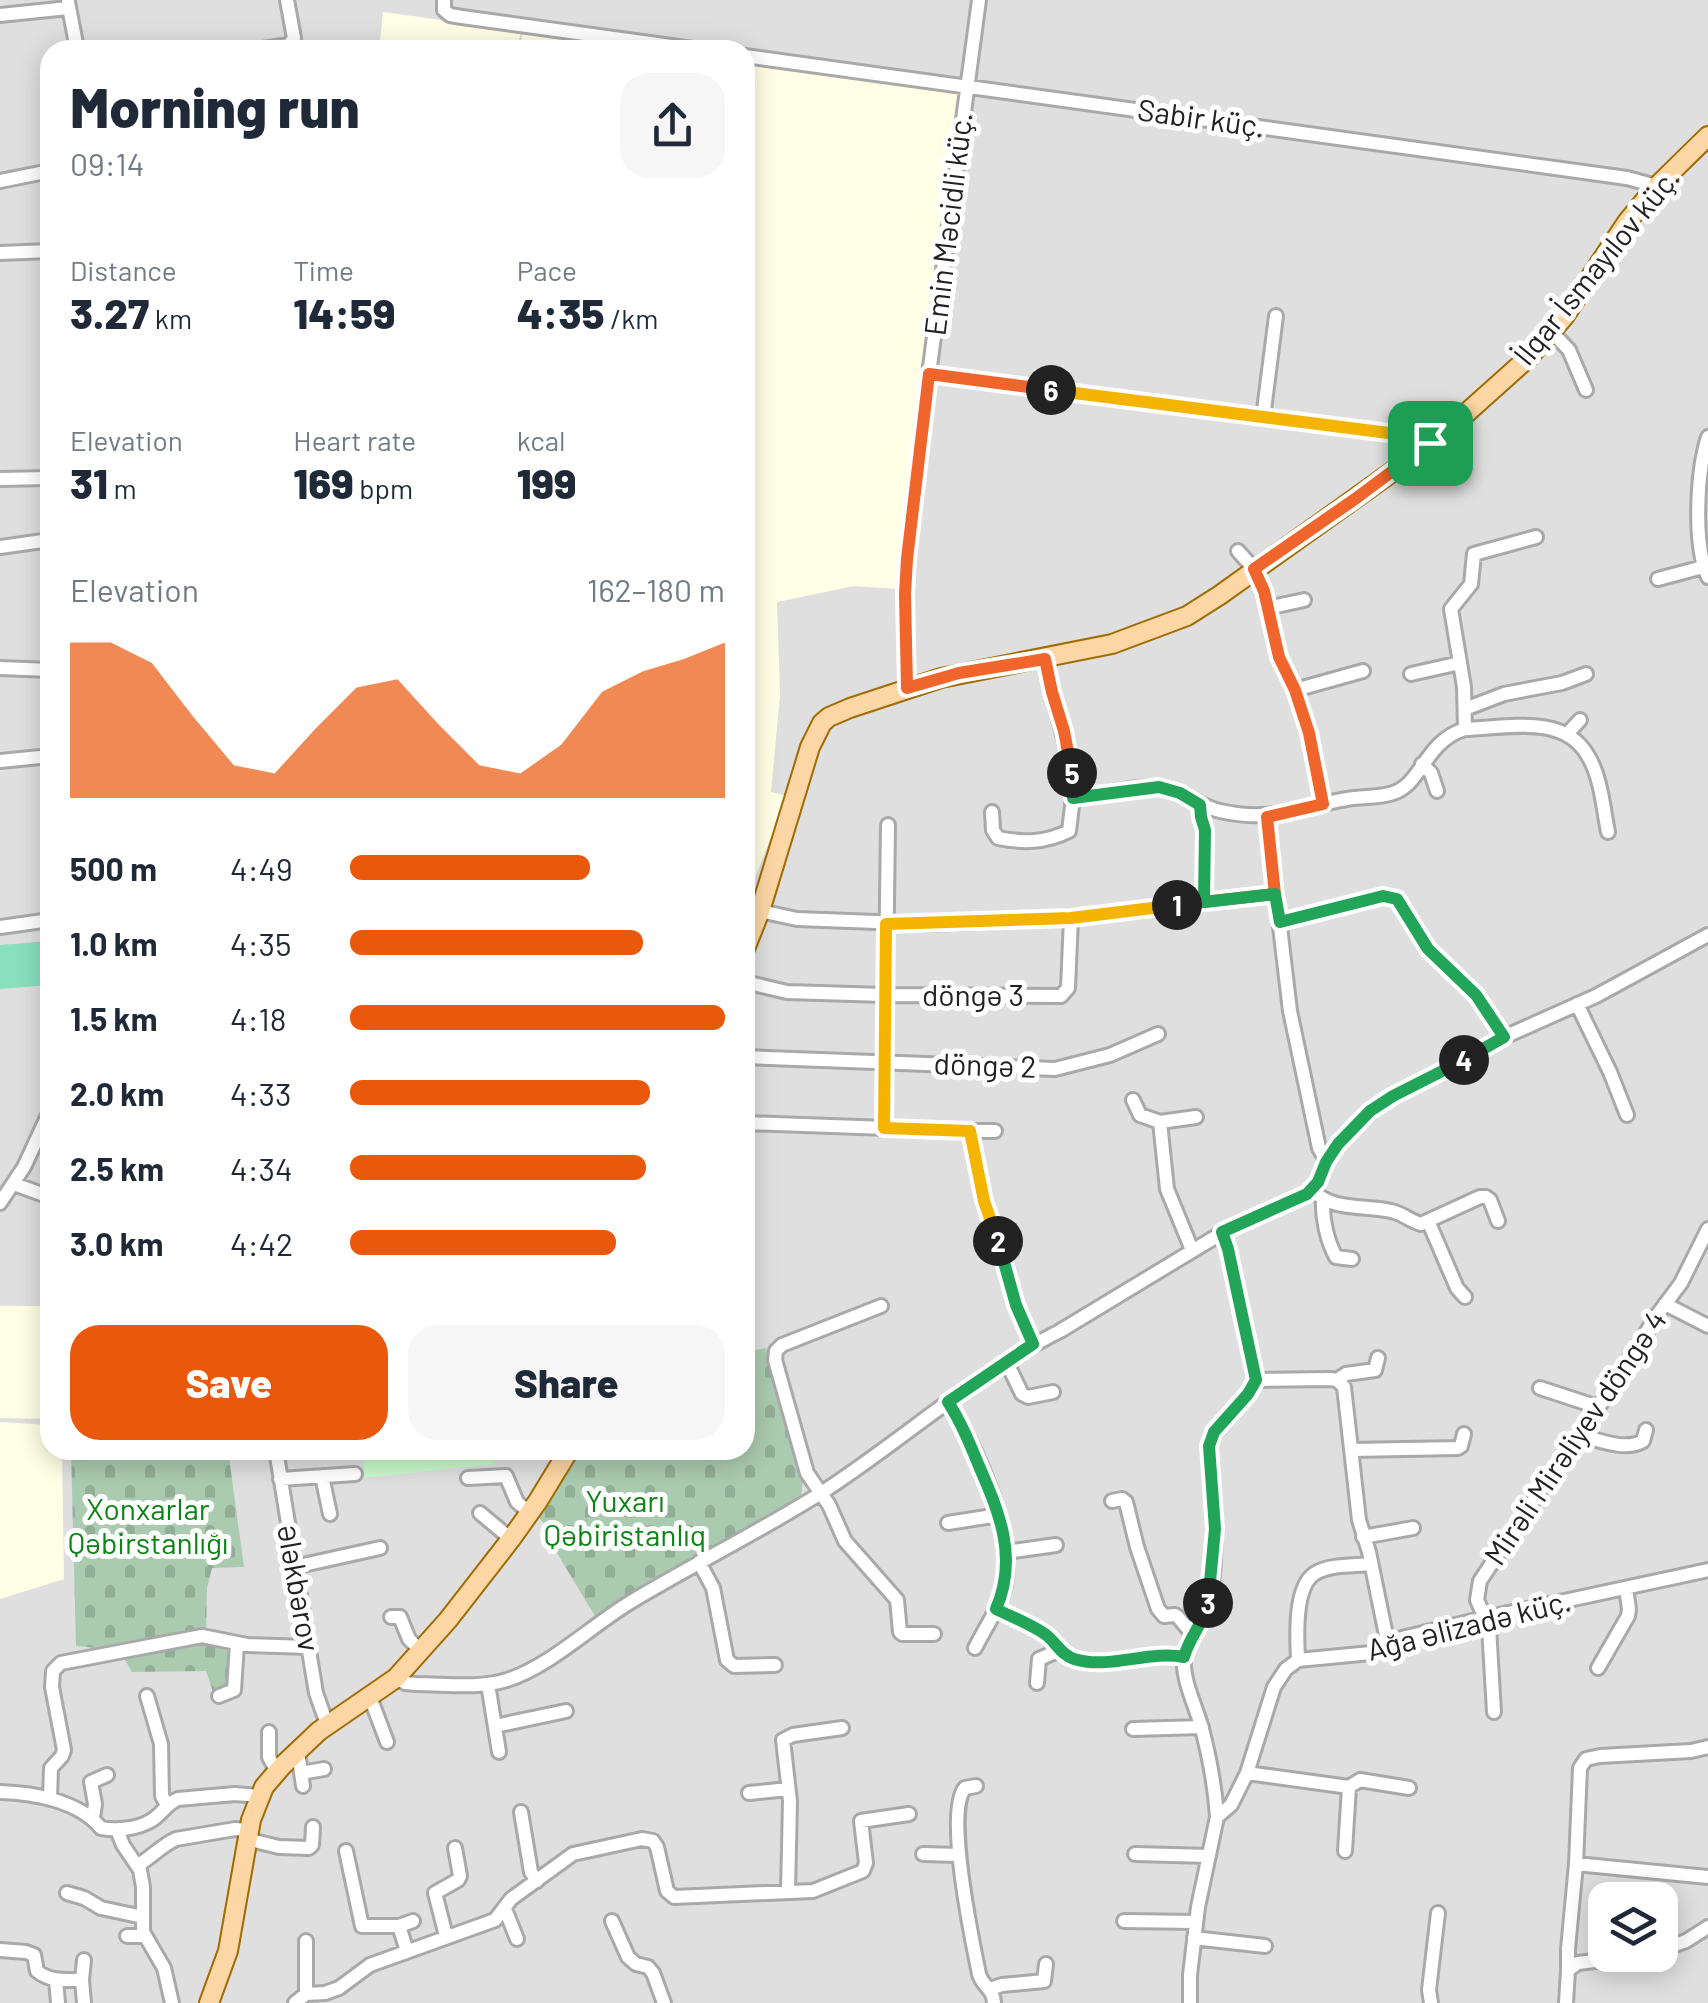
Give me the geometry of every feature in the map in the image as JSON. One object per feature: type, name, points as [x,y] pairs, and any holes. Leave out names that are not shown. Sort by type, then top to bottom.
[{"type":"main road","name":"İlqar İsmayılov küç.","points":[[755,924],[810,747],[829,718],[959,673],[1112,644],[1187,616],[1220,595],[1430,443],[1515,370],[1552,332],[1627,222],[1708,136]]},
{"type":"main road","points":[[208,2003],[230,1940],[247,1835],[259,1796],[294,1754],[327,1724],[396,1678],[469,1594],[530,1513],[563,1460]]},
{"type":"street","points":[[286,0],[293,40]]},
{"type":"street","points":[[444,0],[444,10],[462,18],[626,40]]},
{"type":"street","name":"Emin Məcidli küç.","points":[[907,688],[907,559],[979,0]]},
{"type":"street","points":[[0,15],[68,4],[75,40]]},
{"type":"street","name":"Sabir küç.","points":[[755,57],[1627,178],[1656,188]]},
{"type":"street","points":[[0,181],[40,174]]},
{"type":"street","points":[[0,253],[40,252]]},
{"type":"street","points":[[1262,418],[1276,316]]},
{"type":"street","points":[[1552,332],[1569,350],[1586,390]]},
{"type":"street","points":[[929,374],[1420,437],[1430,443]]},
{"type":"street","points":[[1658,578],[1706,572],[1702,457],[1708,437]]},
{"type":"street","points":[[0,479],[40,478]]},
{"type":"street","points":[[1465,729],[1452,609],[1471,584],[1474,554],[1536,537]]},
{"type":"street","points":[[0,546],[40,541]]},
{"type":"street","points":[[1238,551],[1254,569],[1264,591],[1279,657],[1309,733],[1323,804]]},
{"type":"street","points":[[1267,608],[1304,600]]},
{"type":"street","points":[[992,812],[993,830],[998,838],[1034,842],[1068,831],[1073,775],[1045,659]]},
{"type":"street","points":[[1411,674],[1460,663]]},
{"type":"street","points":[[0,668],[40,670]]},
{"type":"street","points":[[1295,690],[1362,671]]},
{"type":"street","points":[[1465,709],[1504,694],[1562,683],[1586,674]]},
{"type":"street","points":[[1567,734],[1580,720]]},
{"type":"street","points":[[1073,798],[1159,787],[1200,805],[1233,814],[1267,817],[1399,792],[1436,747],[1454,732],[1543,727],[1567,734],[1588,755],[1608,832]]},
{"type":"street","points":[[0,761],[40,757]]},
{"type":"street","points":[[1422,764],[1431,773],[1437,791]]},
{"type":"street","points":[[1200,805],[1205,830],[1204,902]]},
{"type":"street","points":[[1267,817],[1290,1012],[1319,1148],[1326,1162]]},
{"type":"street","points":[[884,1128],[888,825]]},
{"type":"street","points":[[760,911],[797,919],[886,924],[1071,918],[1275,894]]},
{"type":"street","points":[[1280,922],[1383,896],[1397,899],[1428,949],[1476,995],[1504,1037]]},
{"type":"street","name":"döngə 3","points":[[755,984],[787,992],[1061,996],[1068,988],[1071,918]]},
{"type":"street","points":[[0,926],[40,921]]},
{"type":"street","points":[[1352,1259],[1336,1257],[1331,1248],[1318,1195],[1326,1162],[1338,1144],[1379,1104],[1708,935]]},
{"type":"street","points":[[1577,1004],[1626,1115]]},
{"type":"street","name":"döngə 2","points":[[755,1058],[1054,1068],[1110,1055],[1158,1034]]},
{"type":"street","points":[[1134,1100],[1140,1115],[1160,1122],[1196,1117]]},
{"type":"street","points":[[755,1122],[995,1131]]},
{"type":"street","points":[[1160,1122],[1167,1188],[1192,1250]]},
{"type":"street","points":[[0,1202],[14,1184],[40,1131]]},
{"type":"street","points":[[970,1131],[984,1201],[1033,1344]]},
{"type":"street","points":[[14,1184],[40,1193]]},
{"type":"street","points":[[396,1678],[416,1684],[488,1684],[528,1670],[624,1606],[820,1494],[1033,1344],[1222,1232],[1296,1200],[1318,1195],[1391,1211],[1421,1224],[1486,1197],[1498,1222]]},
{"type":"street","points":[[1429,1222],[1457,1288],[1465,1297]]},
{"type":"street","name":"Mirəli Mirəliyev döngə 4","points":[[1494,1712],[1490,1634],[1477,1600],[1480,1581],[1681,1283],[1708,1229]]},
{"type":"street","points":[[1190,2003],[1196,1922],[1217,1817],[1210,1761],[1184,1657],[1206,1611],[1214,1550],[1211,1438],[1256,1380],[1222,1232]]},
{"type":"street","points":[[1665,1304],[1708,1326]]},
{"type":"street","points":[[881,1306],[782,1345],[775,1360],[803,1464],[829,1505],[845,1541],[897,1600],[900,1632],[934,1634]]},
{"type":"street","points":[[1256,1380],[1337,1380],[1346,1374],[1375,1370],[1378,1358]]},
{"type":"street","points":[[1006,1361],[1022,1394],[1052,1392]]},
{"type":"street","points":[[1337,1380],[1344,1387],[1363,1537],[1388,1645]]},
{"type":"street","points":[[1540,1388],[1598,1407]]},
{"type":"street","points":[[948,1402],[964,1430],[999,1515],[1006,1552],[1006,1582],[975,1648]]},
{"type":"street","points":[[1578,1434],[1636,1446],[1644,1442],[1646,1430]]},
{"type":"street","points":[[1352,1450],[1458,1448],[1464,1434]]},
{"type":"street","name":"Ələkbərov","points":[[277,1460],[316,1694],[327,1724]]},
{"type":"street","points":[[280,1479],[355,1474]]},
{"type":"street","points":[[322,1476],[330,1514]]},
{"type":"street","points":[[468,1478],[506,1476],[517,1502],[530,1513]]},
{"type":"street","points":[[1112,1501],[1126,1502],[1158,1610],[1164,1616],[1175,1615],[1193,1635]]},
{"type":"street","points":[[480,1513],[511,1539]]},
{"type":"street","points":[[948,1523],[999,1515]]},
{"type":"street","points":[[1363,1537],[1413,1528]]},
{"type":"street","points":[[1006,1552],[1056,1545]]},
{"type":"street","points":[[294,1567],[380,1548]]},
{"type":"street","points":[[699,1562],[712,1588],[727,1660],[734,1666],[775,1664]]},
{"type":"street","points":[[1217,1817],[1230,1805],[1247,1773],[1274,1687],[1298,1660],[1300,1594],[1306,1582],[1324,1570],[1371,1564]]},
{"type":"street","name":"Ağa Əlizadə küç.","points":[[1298,1660],[1371,1653],[1402,1638],[1708,1570]]},
{"type":"street","points":[[1598,1668],[1628,1616],[1626,1588]]},
{"type":"street","points":[[996,1609],[1048,1636],[1068,1657],[1084,1661],[1184,1657]]},
{"type":"street","points":[[391,1617],[400,1617],[409,1639],[420,1650]]},
{"type":"street","points":[[50,1799],[52,1768],[64,1750],[52,1687],[56,1666],[65,1661],[209,1636],[237,1644],[309,1647]]},
{"type":"street","points":[[219,1696],[234,1690],[237,1644]]},
{"type":"street","points":[[1022,1658],[1039,1659],[1060,1650]]},
{"type":"street","points":[[1037,1683],[1039,1659]]},
{"type":"street","points":[[488,1684],[500,1752]]},
{"type":"street","points":[[147,1696],[161,1744],[162,1796],[167,1805]]},
{"type":"street","points":[[370,1697],[386,1742]]},
{"type":"street","points":[[495,1726],[566,1711]]},
{"type":"street","points":[[1132,1729],[1202,1727]]},
{"type":"street","points":[[788,1892],[790,1822],[784,1740],[787,1736],[842,1728]]},
{"type":"street","points":[[269,1732],[268,1757],[277,1772]]},
{"type":"street","points":[[1566,2003],[1580,1768],[1586,1760],[1600,1756],[1708,1747]]},
{"type":"street","points":[[294,1754],[299,1759],[302,1779],[324,1769]]},
{"type":"street","points":[[1247,1773],[1349,1787],[1360,1780],[1408,1788]]},
{"type":"street","points":[[93,1818],[92,1782],[107,1775]]},
{"type":"street","points":[[976,1786],[964,1788],[958,1798],[959,1855],[980,1979],[992,1996],[1002,1985],[1040,1983],[1045,1978],[1046,1964]]},
{"type":"street","points":[[1345,1850],[1349,1787]]},
{"type":"street","points":[[749,1793],[788,1790]]},
{"type":"street","points":[[0,1792],[50,1799],[93,1818],[101,1828],[116,1830],[151,1821],[178,1800],[235,1794],[259,1796]]},
{"type":"street","points":[[521,1812],[536,1881]]},
{"type":"street","points":[[306,1941],[300,1999],[339,1988],[362,1970],[490,1922],[500,1916],[511,1899],[580,1851],[642,1839],[653,1842],[666,1891],[674,1896],[820,1890],[864,1872],[861,1821],[909,1814]]},
{"type":"street","points":[[151,1821],[164,1852]]},
{"type":"street","points":[[138,1865],[164,1852],[176,1838],[235,1829],[278,1847],[309,1848],[312,1827]]},
{"type":"street","points":[[116,1830],[138,1865],[145,1936],[164,1968],[172,2003]]},
{"type":"street","points":[[446,1936],[435,1893],[460,1876],[455,1848]]},
{"type":"street","points":[[346,1852],[362,1926],[413,1922]]},
{"type":"street","points":[[922,1854],[959,1855]]},
{"type":"street","points":[[1135,1854],[1209,1856]]},
{"type":"street","points":[[1576,1864],[1708,1877]]},
{"type":"street","points":[[67,1893],[102,1908],[143,1916]]},
{"type":"street","points":[[504,1909],[517,1939]]},
{"type":"street","points":[[1431,2003],[1429,1990],[1438,1913]]},
{"type":"street","points":[[612,1920],[628,1958],[650,1969],[664,2003]]},
{"type":"street","points":[[1124,1921],[1196,1922]]},
{"type":"street","points":[[398,1926],[407,1951]]},
{"type":"street","points":[[1678,1944],[1708,1927]]},
{"type":"street","points":[[126,1936],[145,1936]]},
{"type":"street","points":[[1194,1938],[1265,1946]]},
{"type":"street","points":[[0,1950],[30,1953],[37,1960],[39,1974],[56,1980],[82,1980]]},
{"type":"street","points":[[84,1960],[84,2003]]},
{"type":"street","points":[[1568,1970],[1588,1962]]},
{"type":"street","points":[[56,1980],[58,2003]]},
{"type":"shaded area","points":[[0,0],[1708,0],[1708,2003],[0,2003]]},
{"type":"shaded area","points":[[383,12],[521,31],[519,40],[380,40]]},
{"type":"shaded area","points":[[523,31],[585,40],[522,40]]},
{"type":"shaded area","points":[[755,64],[958,93],[896,589],[854,586],[777,602],[780,695],[771,792],[788,796],[755,877]]},
{"type":"shaded area","points":[[0,1306],[40,1306],[40,1419],[0,1418]]},
{"type":"shaded area","points":[[0,1422],[40,1424],[40,1460],[62,1460],[64,1579],[0,1599]]},
{"type":"green space","points":[[40,942],[40,986],[0,989],[0,945]]},
{"type":"green space","name":"Yuxarı Qəbiristanlıq","points":[[766,1348],[803,1480],[801,1498],[595,1616],[549,1540],[555,1535],[538,1517],[569,1460],[755,1460],[755,1350]]},
{"type":"green space","name":"Xonxarlar Qəbirstanlığı","points":[[71,1460],[229,1460],[244,1567],[212,1568],[207,1588],[206,1638],[235,1649],[231,1690],[213,1692],[206,1671],[132,1672],[119,1650],[76,1646]]},
{"type":"green space","points":[[363,1460],[495,1460],[495,1464],[364,1478]]},
{"type":"route","points":[[1430,443],[1254,569],[1264,591],[1282,666],[1295,690],[1309,733],[1323,804],[1267,817],[1275,894],[1071,918],[886,924],[884,1128],[970,1131],[984,1201],[1016,1305],[1033,1344],[948,1402],[964,1430],[999,1515],[1007,1566],[996,1609],[1048,1636],[1076,1660],[1184,1657],[1206,1611],[1215,1529],[1209,1446],[1214,1432],[1256,1380],[1222,1232],[1313,1190],[1338,1144],[1370,1111],[1504,1037],[1476,995],[1438,962],[1397,899],[1383,896],[1280,922],[1275,894],[1204,902],[1205,830],[1200,805],[1159,787],[1073,798],[1073,775],[1045,659],[959,673],[907,688],[907,559],[929,374],[1420,437],[1430,443]]}]
